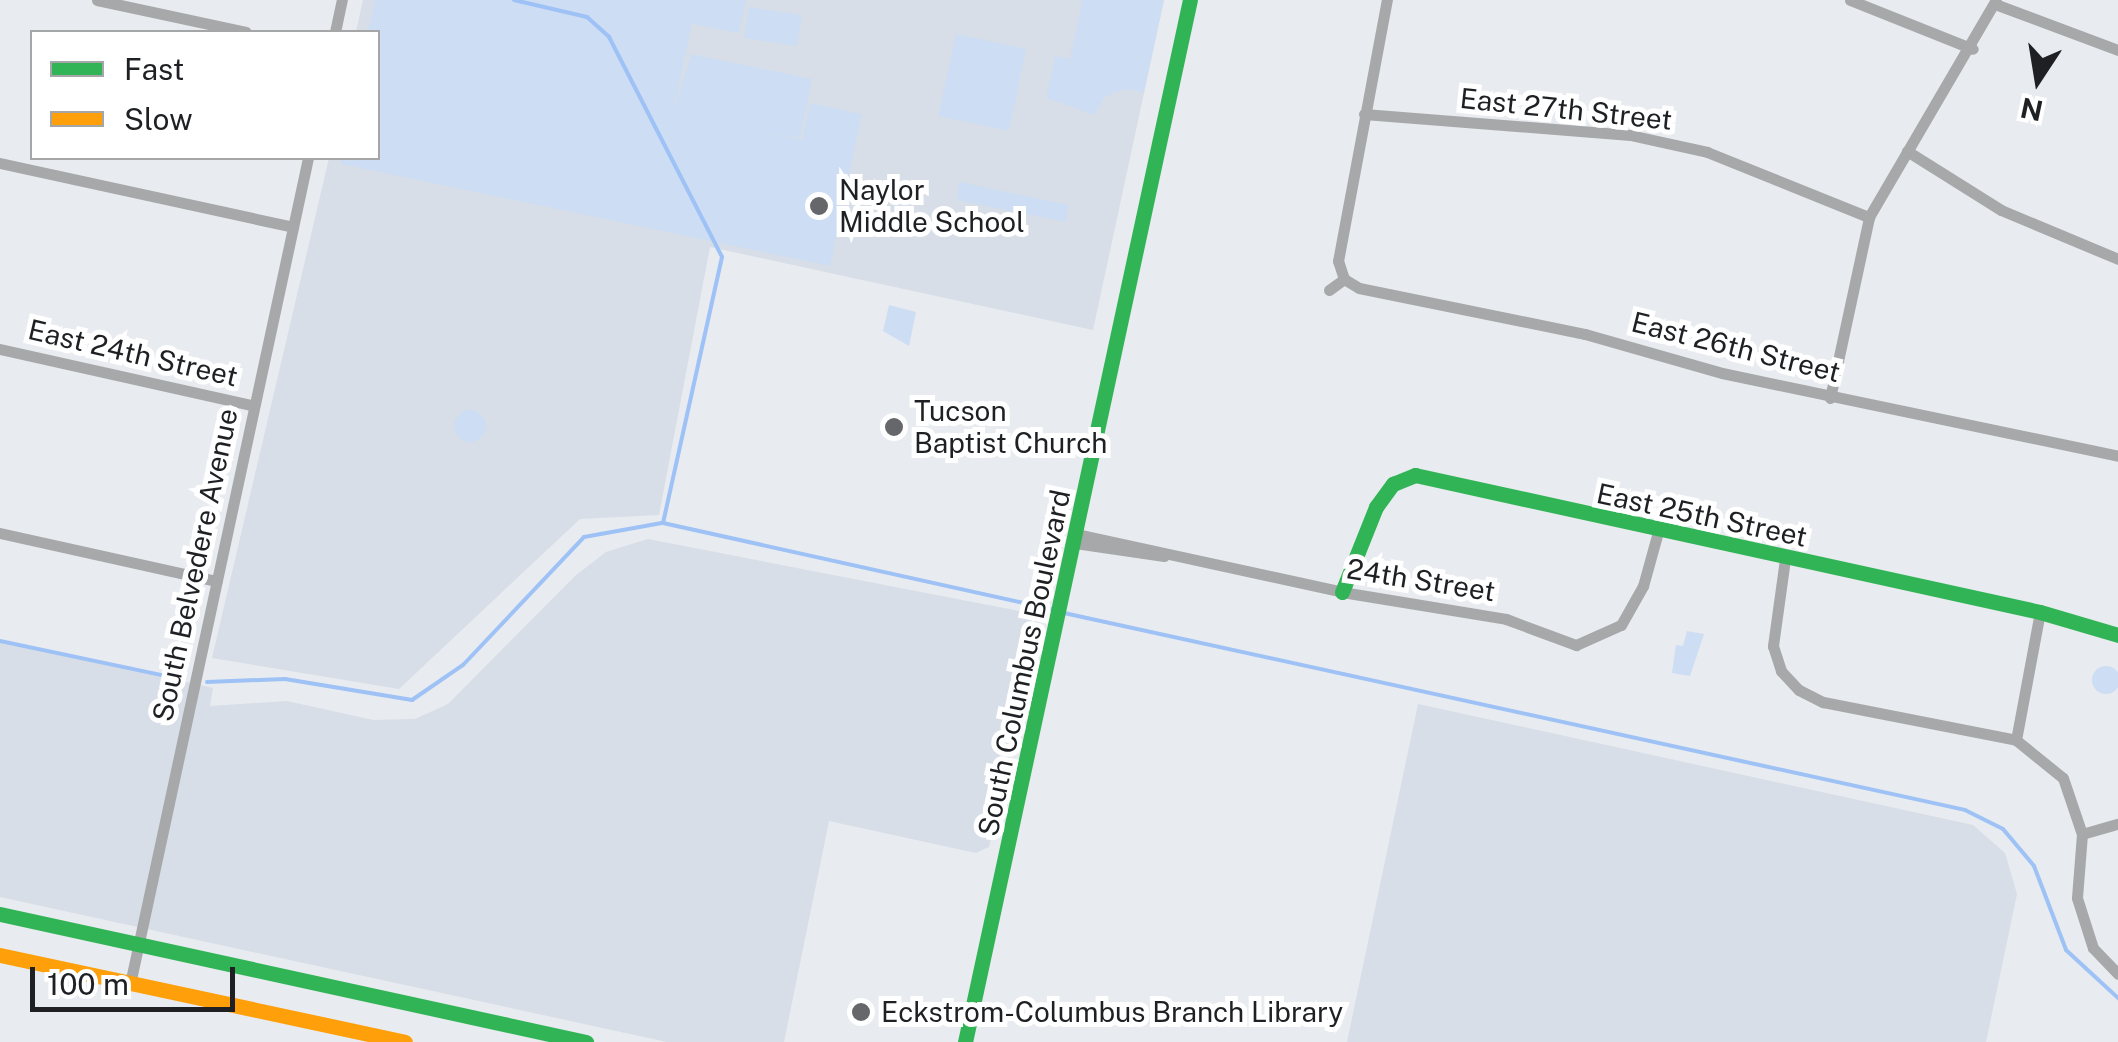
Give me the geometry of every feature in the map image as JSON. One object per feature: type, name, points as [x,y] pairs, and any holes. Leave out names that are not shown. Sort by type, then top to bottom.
[{"type":"street","points":[[96,0],[237,30]]},
{"type":"street","points":[[335,30],[342,0]]},
{"type":"street","name":"South Columbus Boulevard","points":[[965,1042],[1190,0]]},
{"type":"street","points":[[1328,290],[1344,278],[1338,260],[1387,0]]},
{"type":"street","points":[[1850,0],[1973,48]]},
{"type":"street","points":[[1830,398],[1869,217],[1973,48],[1996,2],[2118,50]]},
{"type":"street","name":"East 27th Street","points":[[1364,114],[1630,135],[1706,152],[1869,217]]},
{"type":"street","points":[[1907,151],[2001,210],[2118,259]]},
{"type":"street","name":"South Belvedere Avenue","points":[[130,984],[308,160]]},
{"type":"street","points":[[0,162],[293,227]]},
{"type":"street","name":"East 26th Street","points":[[1344,278],[1359,288],[1585,334],[1830,398],[2118,456]]},
{"type":"street","name":"East 24th Street","points":[[0,350],[254,406]]},
{"type":"street","name":"East 25th Street","points":[[1342,592],[1376,506],[1393,484],[1415,475],[1658,532],[2040,612],[2118,635]]},
{"type":"street","name":"24th Street","points":[[1076,538],[1342,592],[1428,602],[1506,619],[1561,642],[1588,643],[1620,626],[1643,586],[1658,532]]},
{"type":"street","points":[[0,533],[217,580]]},
{"type":"street","points":[[1785,558],[1773,646],[1781,672],[1799,690],[1822,702],[2016,740],[2063,778],[2082,834],[2081,910],[2093,948],[2118,974]]},
{"type":"street","points":[[2016,740],[2040,612]]},
{"type":"street","points":[[2082,834],[2118,824]]},
{"type":"street","points":[[0,914],[586,1042]]},
{"type":"street","points":[[0,955],[405,1042]]},
{"type":"shaded area","points":[[363,0],[1164,0],[1093,330],[710,247],[659,515],[580,519],[399,689],[212,658],[329,160],[380,160],[380,30],[356,30]]},
{"type":"shaded area","points":[[375,0],[746,0],[739,33],[692,24],[673,113],[691,54],[812,79],[800,138],[767,132],[802,140],[810,103],[862,114],[830,266],[341,164],[342,160],[380,160],[380,30],[368,30]]},
{"type":"shaded area","points":[[1082,0],[1164,0],[1144,92],[1124,89],[1105,97],[1095,115],[1046,98],[1055,56],[1070,59]]},
{"type":"shaded area","points":[[749,7],[802,15],[797,46],[744,38]]},
{"type":"shaded area","points":[[956,34],[1026,49],[1009,131],[938,116]]},
{"type":"shaded area","points":[[959,182],[1069,205],[1066,222],[957,200]]},
{"type":"shaded area","points":[[889,305],[916,312],[909,346],[883,331]]},
{"type":"shaded area","points":[[470,410],[482,414],[486,426],[482,438],[470,442],[458,438],[454,426],[458,414]]},
{"type":"shaded area","points":[[648,539],[1029,613],[1042,624],[989,847],[976,853],[829,821],[784,1042],[667,1042],[0,897],[0,640],[213,688],[210,706],[287,701],[373,720],[415,719],[448,704],[575,576],[606,552]]},
{"type":"shaded area","points":[[1687,631],[1704,634],[1690,676],[1672,673],[1676,645],[1683,646]]},
{"type":"shaded area","points":[[2106,666],[2116,670],[2116,690],[2106,694],[2096,690],[2092,680],[2096,670]]},
{"type":"shaded area","points":[[1418,704],[1973,825],[2005,853],[2017,894],[1986,1042],[1347,1042]]},
{"type":"waterway","points":[[514,0],[587,17],[609,37],[722,257],[663,523],[1055,610]]},
{"type":"waterway","points":[[207,682],[285,679],[412,700],[463,665],[584,537],[662,523]]},
{"type":"waterway","points":[[1064,613],[1965,810],[2003,829],[2034,866],[2066,950],[2118,998]]},
{"type":"waterway","points":[[0,641],[176,678]]},
{"type":"traffic: fast","points":[[965,1042],[1190,0]]},
{"type":"traffic: fast","points":[[1342,592],[1376,507],[1393,484],[1415,475],[2040,612],[2118,635]]},
{"type":"traffic: fast","points":[[0,914],[586,1042]]},
{"type":"traffic: slow","points":[[0,955],[405,1042]]},
{"type":"place","name":"Naylor Middle School","points":[[819,206]]},
{"type":"place","name":"Tucson Baptist Church","points":[[894,427]]},
{"type":"place","name":"Eckstrom-Columbus Branch Library","points":[[861,1012]]}]
